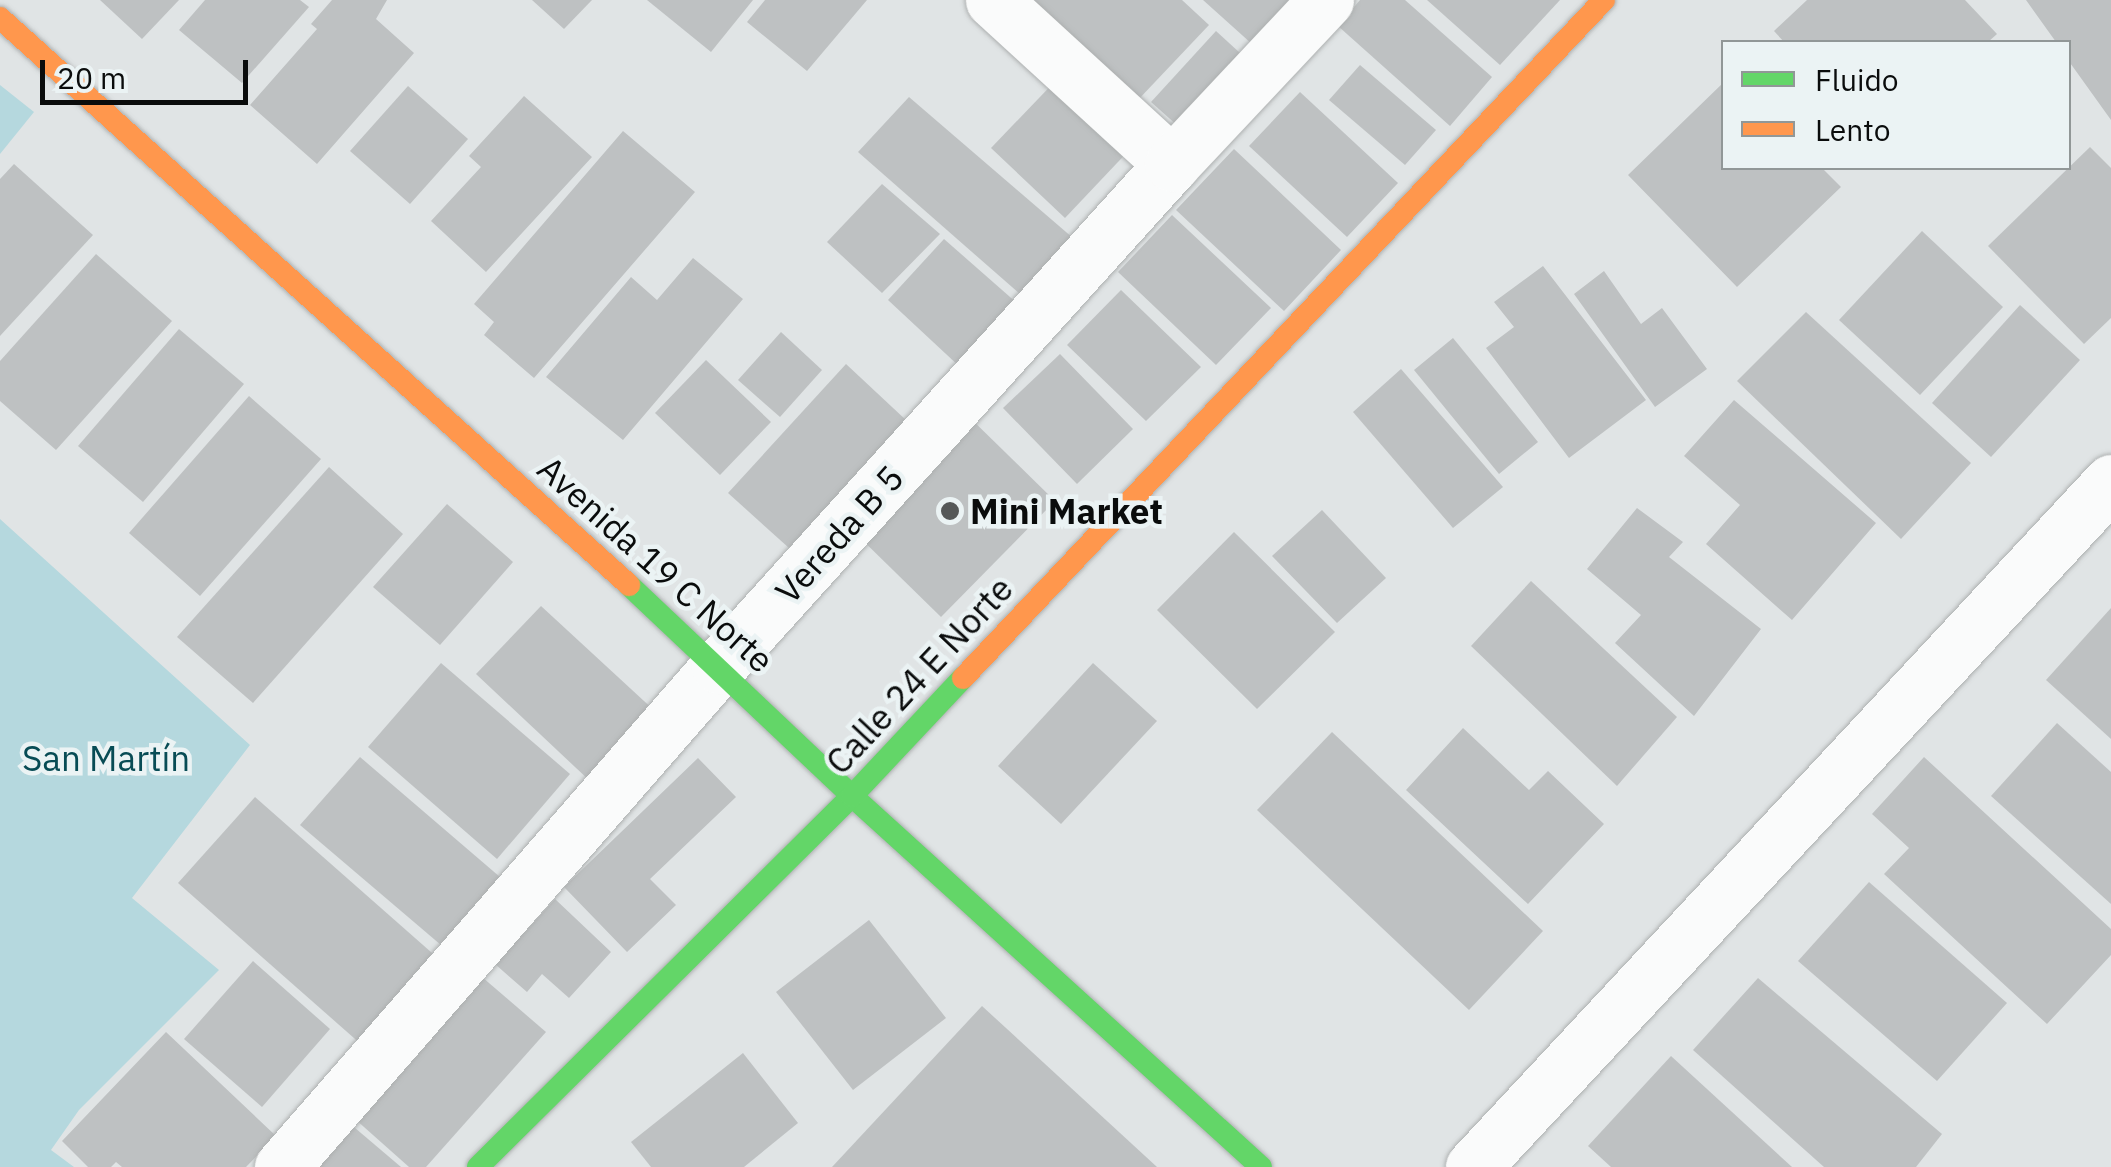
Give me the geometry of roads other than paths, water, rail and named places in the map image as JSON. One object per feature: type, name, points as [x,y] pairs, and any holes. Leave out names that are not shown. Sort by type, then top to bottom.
[{"type":"street","points":[[993,0],[1172,164]]},
{"type":"street","name":"Vereda B 5","points":[[282,1167],[719,666],[1172,164],[1326,0]]},
{"type":"street","name":"Calle 24 E Norte","points":[[478,1167],[852,796],[1604,0]]},
{"type":"street","name":"Avenida 19 C Norte","points":[[0,18],[719,666],[852,796],[1260,1167]]},
{"type":"street","points":[[1473,1167],[2111,482]]},
{"type":"place","name":"Mini Market","points":[[950,511]]},
{"type":"park label","name":"San Martín","points":[[106,758]]}]
